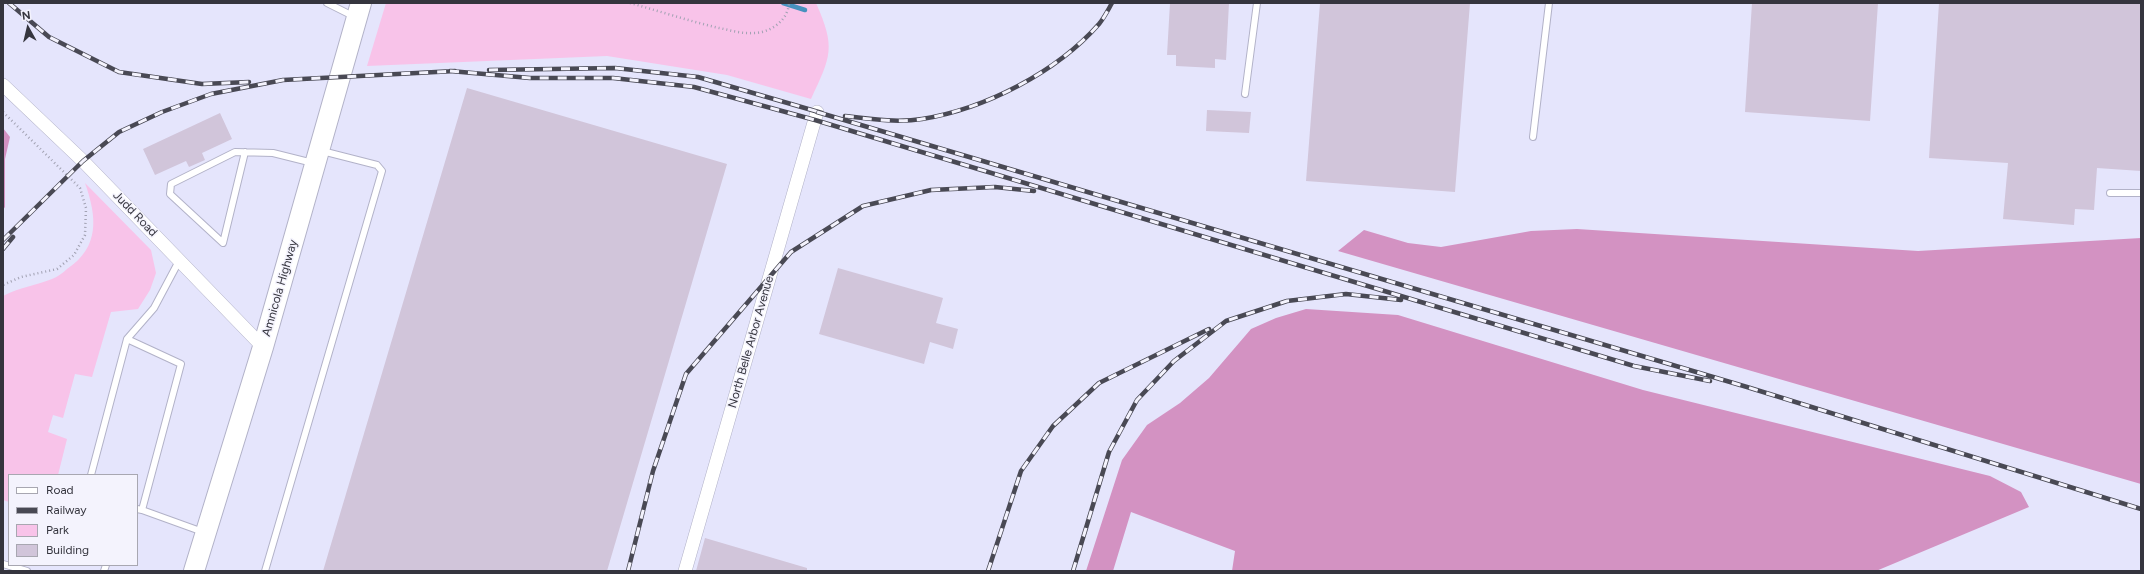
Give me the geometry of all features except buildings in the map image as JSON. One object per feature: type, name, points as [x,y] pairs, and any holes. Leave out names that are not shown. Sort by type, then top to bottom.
[{"type":"main road","name":"Amnicola Highway","points":[[194,571],[263,347],[359,10]]},
{"type":"street","name":"Judd Road","points":[[3,85],[83,161],[263,347]]},
{"type":"street","name":"North Belle Arbor Avenue","points":[[685,571],[817,112]]},
{"type":"lane","points":[[327,3],[359,10]]},
{"type":"lane","points":[[1245,94],[1257,3]]},
{"type":"lane","points":[[1533,137],[1549,3]]},
{"type":"lane","points":[[245,152],[223,243],[170,194],[171,184],[235,152],[245,152],[273,153],[317,157],[377,165],[382,171],[265,571]]},
{"type":"lane","points":[[2110,193],[2141,193]]},
{"type":"lane","points":[[91,474],[127,338],[154,308],[180,261]]},
{"type":"lane","points":[[127,338],[182,364],[140,509],[206,533]]},
{"type":"lane","points":[[10,566],[27,571]]},
{"type":"path","points":[[630,3],[710,26],[752,34],[771,29],[780,22],[789,10],[789,3]]},
{"type":"path","points":[[3,112],[80,188],[86,208],[85,235],[74,255],[57,269],[21,277],[3,285]]},
{"type":"green space","points":[[386,3],[816,3],[826,31],[828,42],[827,62],[811,99],[727,75],[607,56],[367,66]]},
{"type":"green space","points":[[85,183],[151,250],[156,273],[150,290],[138,309],[111,312],[92,377],[75,374],[63,418],[53,415],[48,432],[67,439],[58,474],[8,474],[8,502],[3,500],[3,296],[56,277],[78,260],[90,241],[93,230],[92,208]]},
{"type":"shaded area","points":[[3,128],[10,137],[5,159],[5,207],[3,210]]},
{"type":"shaded area","points":[[1577,229],[1918,251],[2141,238],[2141,484],[1338,251],[1364,230],[1408,243],[1441,247],[1531,231]]},
{"type":"shaded area","points":[[1306,309],[1398,315],[1643,390],[1990,476],[2021,492],[2029,507],[1876,571],[1232,571],[1235,551],[1131,512],[1113,571],[1086,571],[1122,460],[1147,425],[1180,403],[1209,378],[1251,329],[1276,318]]},
{"type":"waterway","points":[[783,3],[805,10]]},
{"type":"railway","points":[[9,3],[49,37],[119,72],[202,84],[249,82]]},
{"type":"railway","points":[[845,116],[893,121],[922,119],[970,107],[995,97],[1041,73],[1062,58],[1099,24],[1112,3]]},
{"type":"railway","points":[[489,70],[615,68],[698,77],[822,113]]},
{"type":"railway","points":[[450,71],[530,78],[613,78],[694,87],[815,120],[1634,366],[1710,381]]},
{"type":"railway","points":[[3,240],[83,161],[119,132],[162,112],[211,94],[283,80],[455,71]]},
{"type":"railway","points":[[817,112],[1747,387],[2141,509]]},
{"type":"railway","points":[[628,571],[653,471],[686,374],[791,252],[863,206],[931,190],[995,187],[1034,191]]},
{"type":"railway","points":[[3,249],[13,237]]},
{"type":"railway","points":[[1073,571],[1109,452],[1137,400],[1174,361],[1226,321],[1287,301],[1346,294],[1401,300]]},
{"type":"railway","points":[[988,571],[1021,471],[1053,426],[1099,383],[1209,329]]}]
